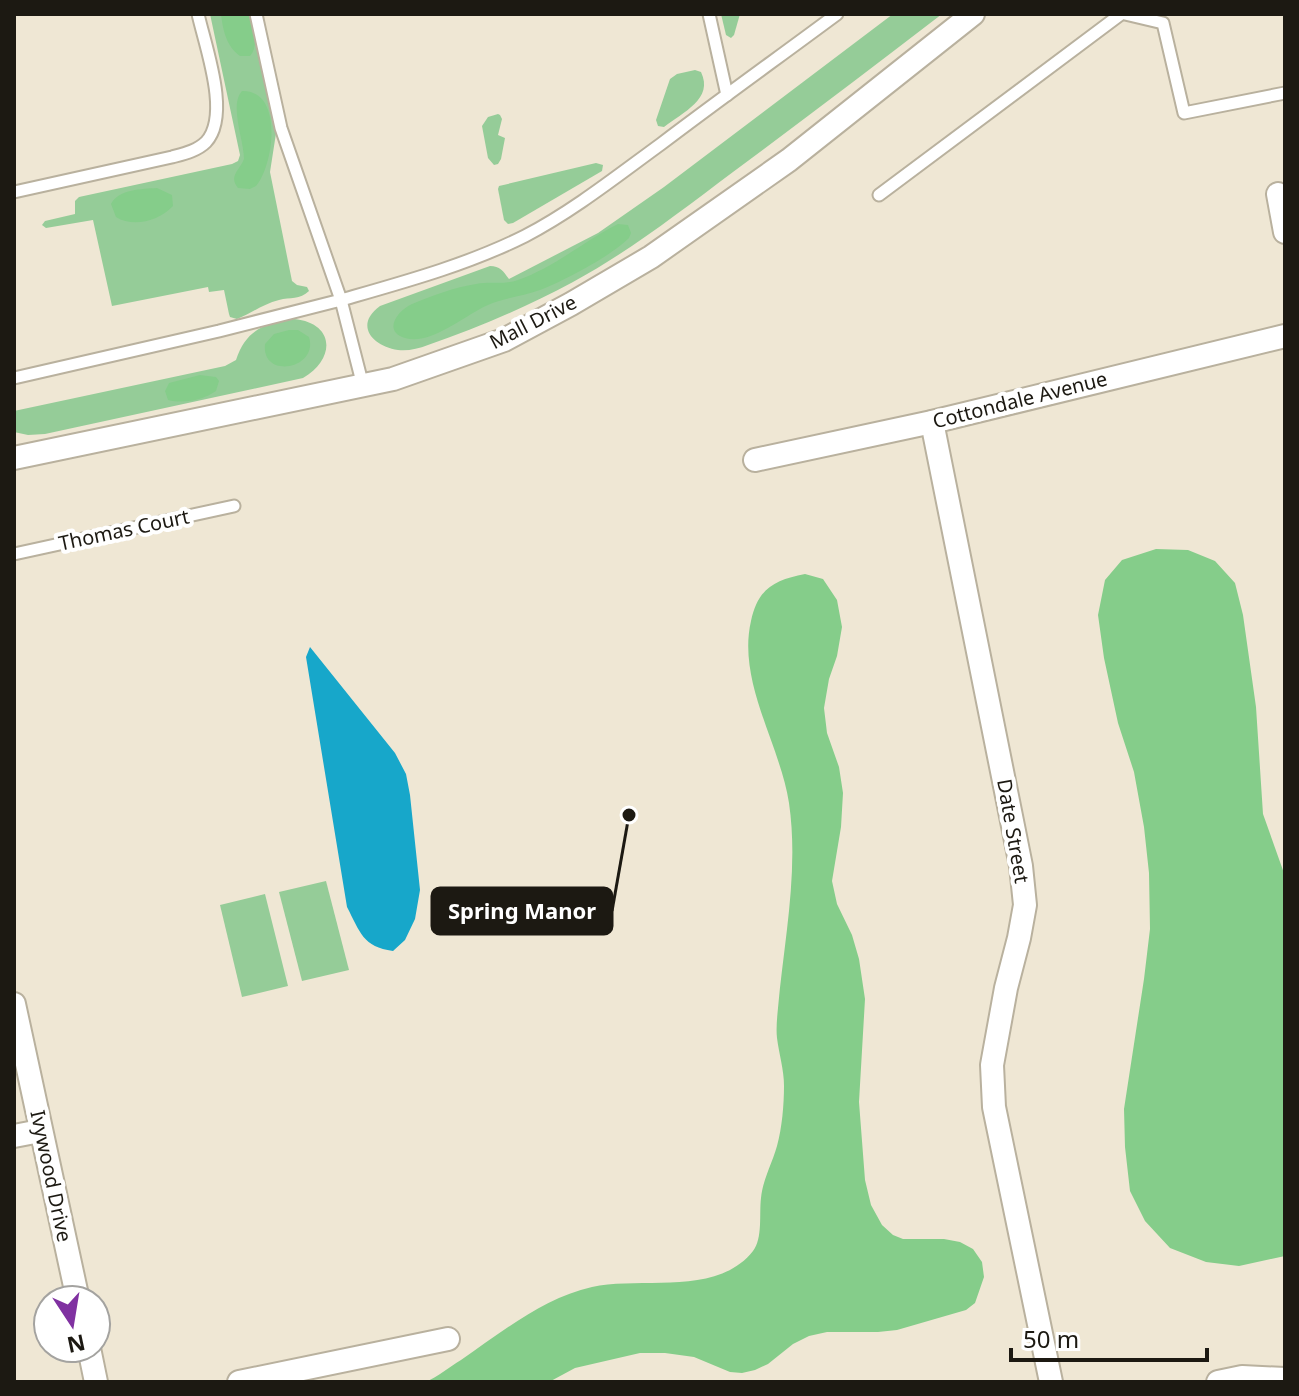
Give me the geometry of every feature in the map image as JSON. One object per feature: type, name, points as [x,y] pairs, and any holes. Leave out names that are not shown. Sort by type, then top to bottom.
[{"type":"street","name":"Mall Drive","points":[[14,458],[393,379],[504,340],[651,257],[789,160],[973,14]]},
{"type":"street","points":[[1278,194],[1285,232]]},
{"type":"street","name":"Cottondale Avenue","points":[[755,460],[932,422],[1285,336]]},
{"type":"street","name":"Date Street","points":[[932,422],[1021,866],[1025,905],[992,1065],[994,1107],[1051,1382]]},
{"type":"street","name":"Ivywood Drive","points":[[14,1004],[74,1284]]},
{"type":"street","points":[[14,1136],[40,1131]]},
{"type":"street","points":[[239,1382],[448,1339]]},
{"type":"street","points":[[1218,1382],[1242,1377],[1285,1379]]},
{"type":"lane","points":[[14,192],[172,157],[190,152],[205,143],[215,129],[218,112],[217,95],[198,14]]},
{"type":"lane","points":[[256,14],[281,128],[341,300],[363,386]]},
{"type":"lane","points":[[709,14],[727,95]]},
{"type":"lane","points":[[14,378],[341,300],[435,273],[497,250],[568,210],[620,174],[837,14]]},
{"type":"lane","points":[[879,195],[1123,14],[1163,23],[1184,113],[1285,93]]},
{"type":"lane","name":"Thomas Court","points":[[14,554],[234,506]]},
{"type":"green space","points":[[210,14],[254,14],[277,127],[270,172],[292,281],[307,287],[309,291],[268,304],[237,319],[230,317],[224,290],[209,292],[208,287],[112,306],[93,220],[46,228],[42,225],[45,221],[75,214],[75,201],[79,197],[238,161],[240,155]]},
{"type":"green space","points":[[221,14],[249,14],[255,41],[250,56],[240,56],[228,43]]},
{"type":"green space","points":[[721,14],[740,14],[731,38],[726,35]]},
{"type":"green space","points":[[893,14],[942,14],[675,216],[594,270],[502,316],[420,348],[389,348],[370,334],[368,320],[380,306],[490,266],[499,268],[509,279],[598,233],[664,187]]},
{"type":"green space","points":[[695,70],[701,72],[704,82],[700,97],[664,127],[658,126],[656,120],[670,79]]},
{"type":"green space","points":[[242,91],[255,94],[264,102],[272,130],[271,146],[262,176],[250,189],[238,188],[234,180],[244,159],[237,114],[238,97]]},
{"type":"green space","points":[[498,114],[502,119],[498,135],[505,138],[501,159],[494,165],[488,158],[482,126],[488,117]]},
{"type":"green space","points":[[596,163],[603,165],[602,171],[513,223],[508,224],[504,220],[499,186]]},
{"type":"green space","points":[[157,188],[172,195],[173,206],[167,211],[153,219],[138,222],[116,217],[111,204],[119,195]]},
{"type":"green space","points":[[618,224],[628,225],[629,238],[562,281],[488,305],[425,338],[405,338],[394,331],[398,316],[412,304],[468,285],[518,280]]},
{"type":"green space","points":[[294,319],[317,327],[324,334],[326,343],[321,361],[303,378],[45,434],[14,432],[14,411],[225,366],[236,360],[245,342],[258,330]]},
{"type":"green space","points":[[298,330],[309,337],[310,348],[306,357],[289,366],[272,363],[266,355],[265,344],[274,334]]},
{"type":"green space","points":[[200,375],[216,377],[219,381],[216,391],[193,400],[168,400],[165,391],[169,383]]},
{"type":"green space","points":[[1156,549],[1188,550],[1215,561],[1235,583],[1243,615],[1256,707],[1263,814],[1285,876],[1285,1256],[1239,1266],[1206,1262],[1170,1248],[1145,1221],[1130,1191],[1124,1109],[1150,929],[1149,873],[1134,772],[1118,723],[1098,615],[1105,580],[1122,560]]},
{"type":"green space","points":[[805,574],[823,579],[837,600],[842,627],[824,708],[827,733],[839,767],[843,793],[832,881],[837,904],[852,935],[859,959],[865,999],[859,1102],[865,1180],[871,1205],[882,1225],[893,1235],[903,1239],[944,1239],[973,1249],[982,1262],[984,1277],[975,1303],[966,1310],[897,1330],[827,1332],[809,1336],[793,1344],[768,1364],[742,1373],[730,1372],[694,1357],[640,1353],[575,1368],[549,1382],[425,1382],[524,1317],[574,1292],[612,1284],[699,1280],[738,1265],[756,1246],[762,1191],[777,1146],[783,1109],[784,1080],[777,1023],[790,906],[792,829],[784,781],[754,690],[748,644],[754,610],[763,593],[785,579]]},
{"type":"green space","points":[[326,881],[349,970],[302,981],[279,892]]},
{"type":"green space","points":[[265,894],[288,986],[242,997],[220,905]]},
{"type":"water","points":[[310,647],[395,753],[406,774],[420,890],[415,919],[405,940],[393,951],[369,942],[359,931],[347,907],[306,657]]},
{"type":"place","name":"Spring Manor","points":[[629,815]]}]
